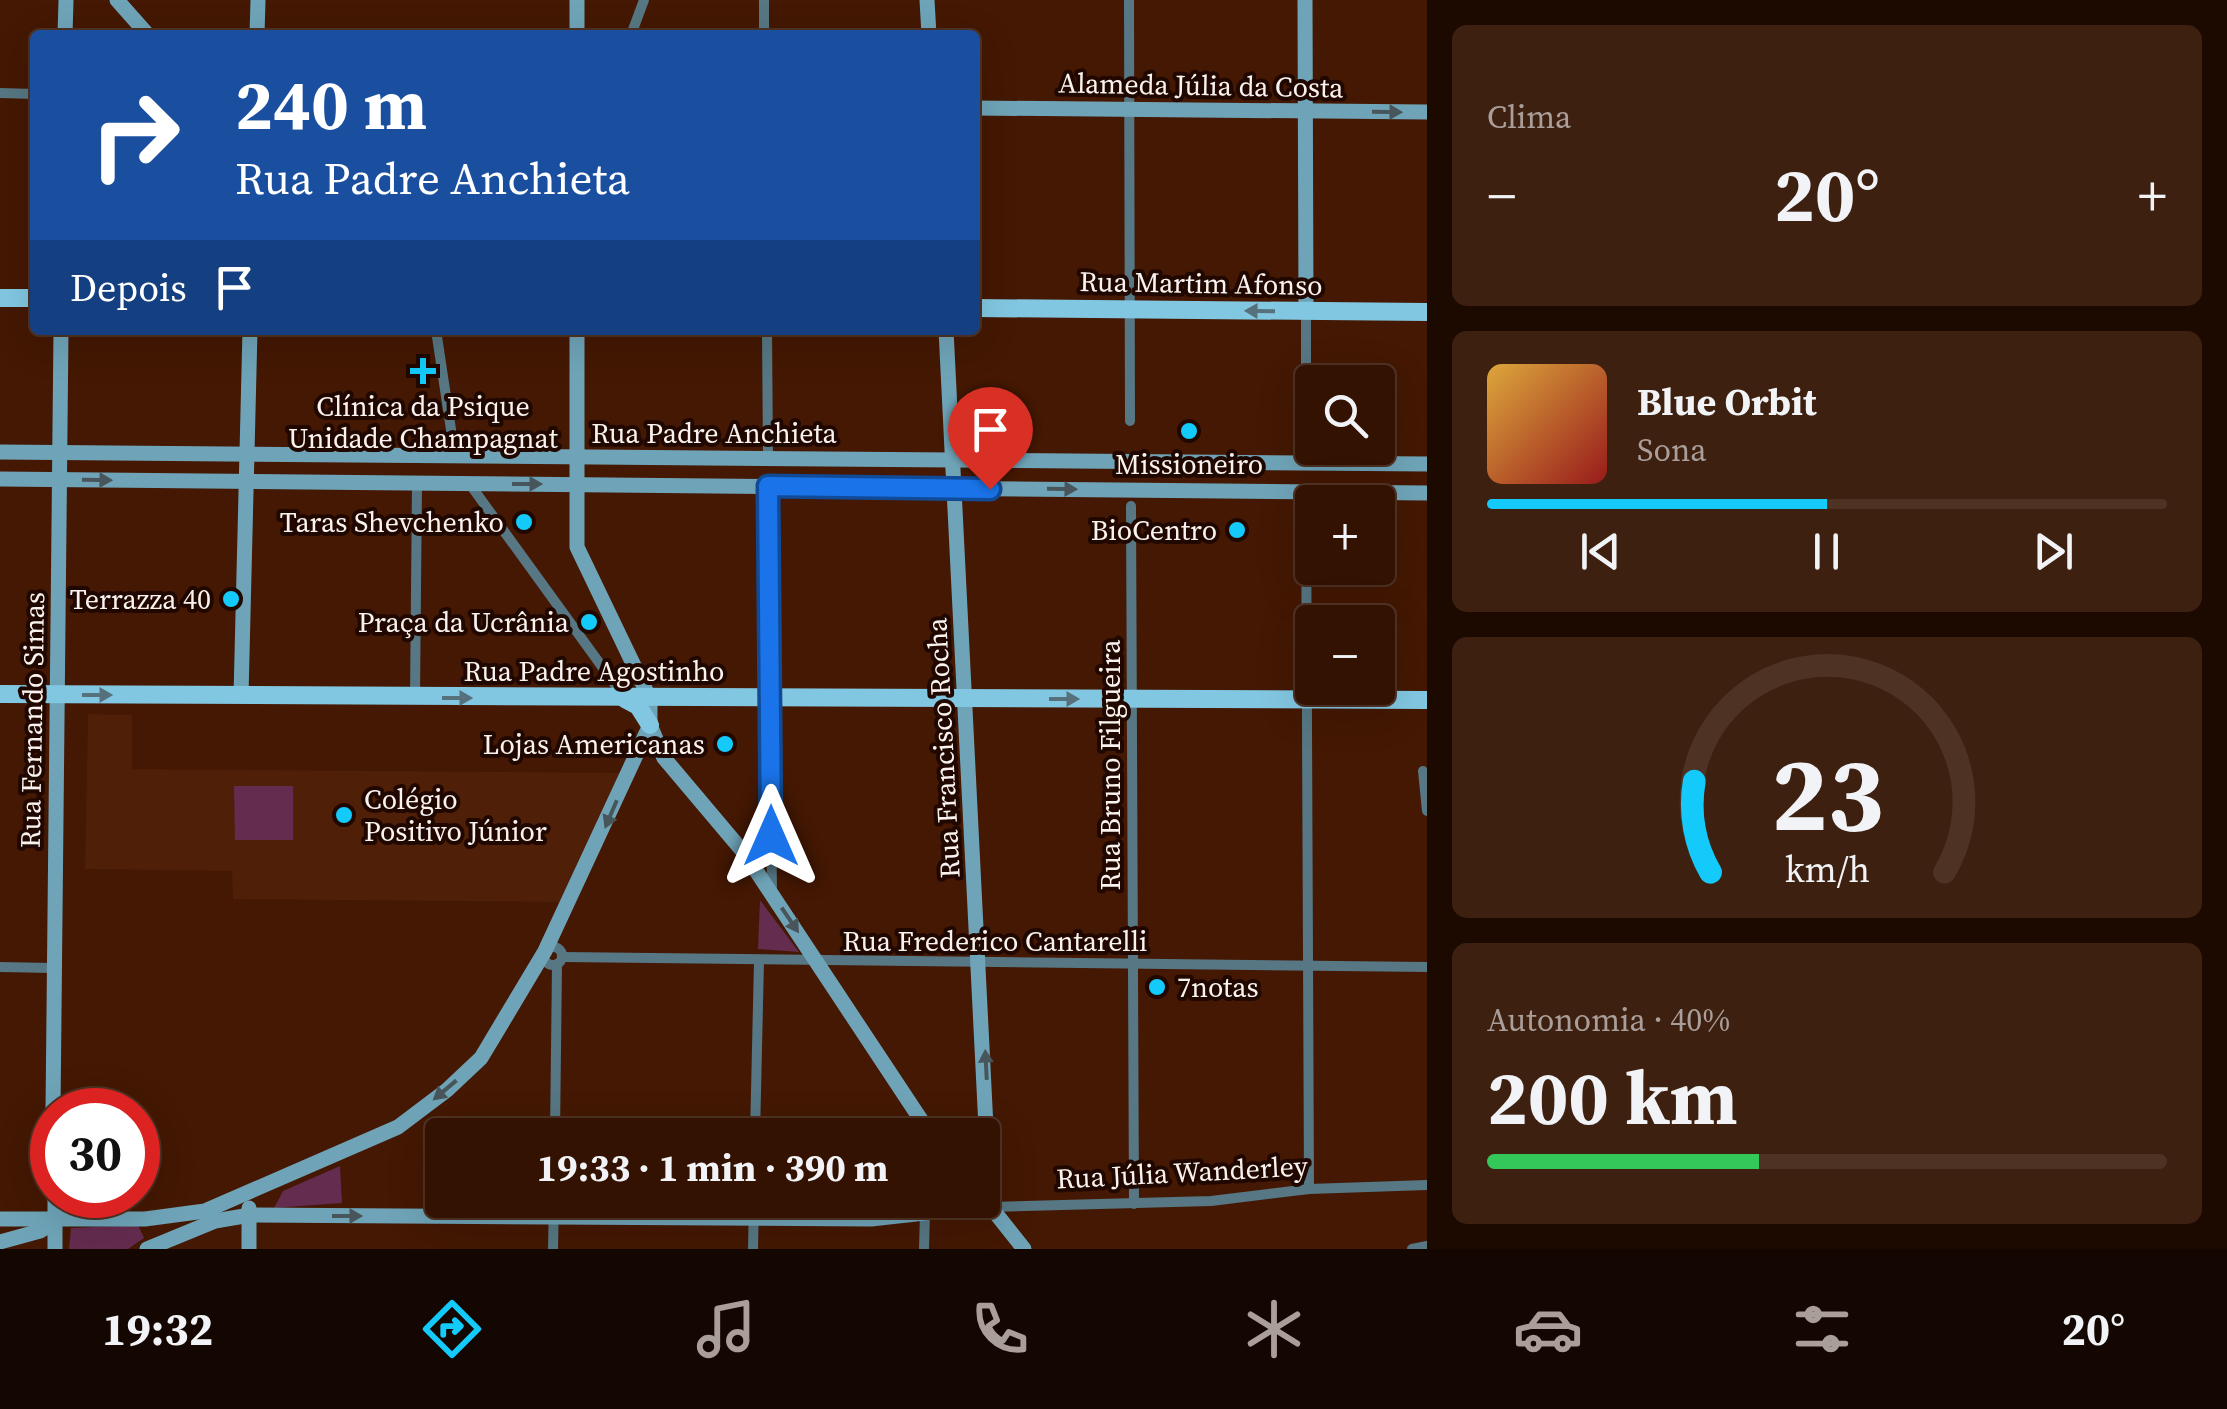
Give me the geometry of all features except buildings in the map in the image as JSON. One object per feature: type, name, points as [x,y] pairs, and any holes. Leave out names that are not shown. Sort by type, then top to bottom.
[{"type":"main road","points":[[65,30],[66,0]]},
{"type":"main road","points":[[117,0],[144,30]]},
{"type":"main road","points":[[257,30],[258,0]]},
{"type":"main road","points":[[577,0],[577,30]]},
{"type":"main road","points":[[928,0],[930,30]]},
{"type":"main road","points":[[1304,0],[1306,311]]},
{"type":"main road","name":"Alameda Júlia da Costa","points":[[980,108],[1427,112]]},
{"type":"main road","points":[[0,298],[30,298]]},
{"type":"main road","name":"Rua Martim Afonso","points":[[980,308],[1427,312]]},
{"type":"main road","name":"Rua Fernando Simas","points":[[53,1088],[62,335]]},
{"type":"main road","points":[[241,696],[250,335]]},
{"type":"main road","points":[[0,1219],[145,1219],[182,1214],[237,1198],[398,1127],[481,1058],[545,951],[600,840],[650,725],[650,699],[578,552],[576,335]]},
{"type":"main road","name":"Rua Francisco Rocha","points":[[946,335],[985,1118]]},
{"type":"main road","name":"Rua Padre Anchieta","points":[[0,452],[1427,464]]},
{"type":"main road","name":"Rua Padre Anchieta","points":[[0,479],[1295,492]]},
{"type":"main road","name":"Rua Padre Anchieta","points":[[1395,493],[1427,493]]},
{"type":"main road","name":"Rua Padre Agostinho","points":[[0,694],[1295,700]]},
{"type":"main road","points":[[624,699],[638,706],[674,772],[772,892],[920,1118]]},
{"type":"main road","name":"Rua Padre Agostinho","points":[[1395,700],[1427,700]]},
{"type":"main road","points":[[270,1184],[267,1200],[272,1215]]},
{"type":"main road","points":[[237,1198],[249,1207],[249,1249]]},
{"type":"main road","name":"Rua Júlia Wanderley","points":[[144,1249],[216,1221],[250,1215],[425,1211]]},
{"type":"main road","points":[[55,1218],[55,1249]]},
{"type":"main road","name":"Rua Júlia Wanderley","points":[[753,1218],[882,1218]]},
{"type":"main road","points":[[999,1218],[1024,1249]]},
{"type":"main road","points":[[144,1249],[154,1229],[145,1219]]},
{"type":"main road","points":[[0,1242],[55,1222]]},
{"type":"street","points":[[633,30],[644,0]]},
{"type":"street","points":[[764,0],[764,30]]},
{"type":"street","points":[[1128,0],[1130,421]]},
{"type":"street","points":[[0,93],[30,94]]},
{"type":"street","points":[[1306,311],[1306,365]]},
{"type":"street","points":[[437,335],[455,456]]},
{"type":"street","points":[[767,335],[768,458]]},
{"type":"street","points":[[415,697],[416,483]]},
{"type":"street","points":[[469,484],[624,699]]},
{"type":"street","points":[[768,486],[772,892]]},
{"type":"street","name":"Rua Bruno Filgueira","points":[[1131,506],[1134,1204]]},
{"type":"street","points":[[1307,705],[1310,1190]]},
{"type":"street","points":[[1422,771],[1427,811]]},
{"type":"street","name":"Rua Frederico Cantarelli","points":[[545,951],[556,947],[560,960],[1427,967]]},
{"type":"street","points":[[555,1118],[560,960]]},
{"type":"street","points":[[755,1118],[759,961]]},
{"type":"street","points":[[0,967],[54,968]]},
{"type":"street","name":"Rua Júlia Wanderley","points":[[1000,1202],[1134,1204],[1427,1185]]},
{"type":"street","points":[[553,1249],[554,1218]]},
{"type":"street","points":[[752,1249],[753,1218]]},
{"type":"street","points":[[924,1249],[936,1218]]},
{"type":"street","points":[[1412,1249],[1427,1246]]},
{"type":"shaded area","name":"Colégio Positivo Júnior","points":[[88,714],[132,715],[132,769],[621,773],[560,902],[233,899],[232,871],[85,869]]},
{"type":"shaded area","points":[[234,786],[293,786],[293,840],[235,840]]},
{"type":"shaded area","points":[[760,900],[799,952],[758,949]]},
{"type":"shaded area","points":[[340,1166],[342,1203],[274,1208],[283,1191]]},
{"type":"shaded area","points":[[138,1225],[144,1238],[128,1249],[69,1249],[71,1228]]},
{"type":"place","name":"Clínica da Psique Unidade Champagnat","points":[[423,371]]},
{"type":"place","name":"Missioneiro","points":[[1189,431]]},
{"type":"place","name":"Taras Shevchenko","points":[[524,522]]},
{"type":"place","name":"BioCentro","points":[[1237,530]]},
{"type":"place","name":"Terrazza 40","points":[[231,599]]},
{"type":"place","name":"Praça da Ucrânia","points":[[589,622]]},
{"type":"place","name":"Lojas Americanas","points":[[725,744]]},
{"type":"place","name":"Colégio Positivo Júnior","points":[[344,815]]},
{"type":"place","name":"7notas","points":[[1157,987]]},
{"type":"route","points":[[771,836],[768,486],[990,489]]}]
